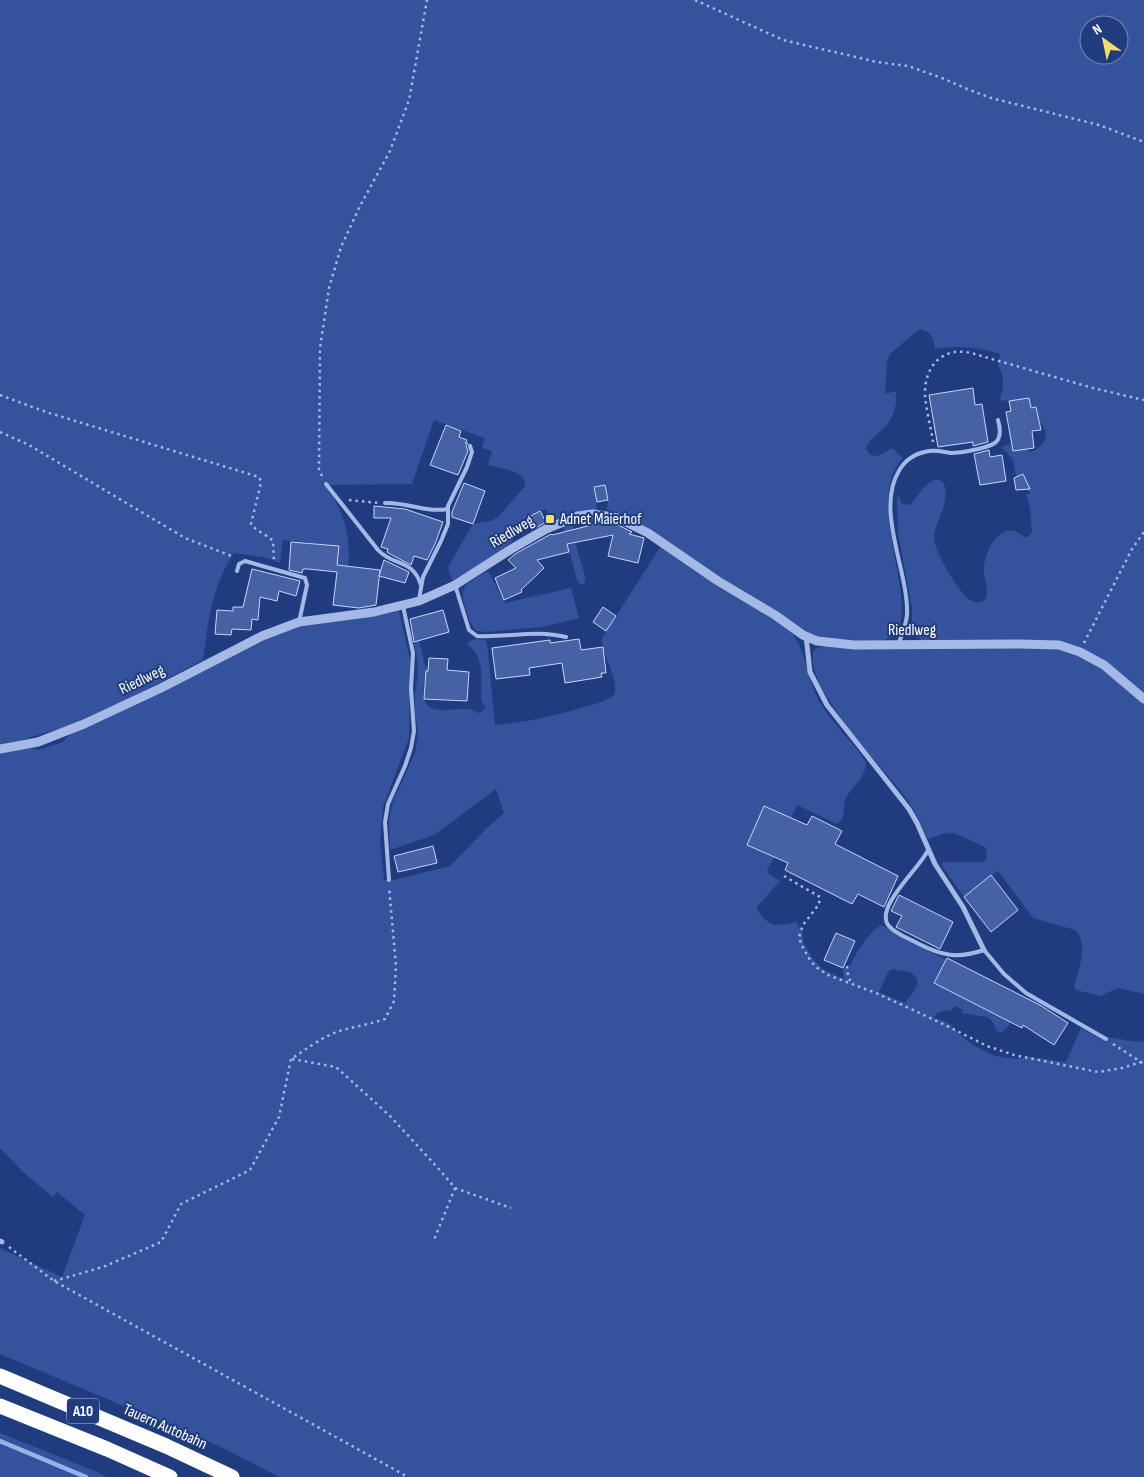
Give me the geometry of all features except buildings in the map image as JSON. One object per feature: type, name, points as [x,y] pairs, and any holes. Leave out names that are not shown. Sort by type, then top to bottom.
[{"type":"highway","name":"Tauern Autobahn","points":[[0,1376],[166,1446],[232,1477]]},
{"type":"highway","name":"A10","points":[[0,1406],[107,1449],[170,1477]]},
{"type":"street","name":"Riedlweg","points":[[0,749],[38,742],[76,728],[161,688],[262,636],[299,622],[374,612],[419,601],[455,586],[513,548],[557,524],[578,516],[593,514],[605,515],[630,523],[648,532],[718,581],[817,641],[854,645],[1020,644],[1059,646],[1080,652],[1104,665],[1144,699]]},
{"type":"street","points":[[806,636],[810,672],[826,705],[909,809],[928,850],[963,907],[984,950]]},
{"type":"lane","points":[[898,644],[907,616],[892,526],[891,496],[896,477],[907,460],[915,454],[935,451],[954,453],[991,445],[996,442],[1000,429],[998,420]]},
{"type":"lane","points":[[419,601],[421,585],[446,528],[448,509],[472,452],[470,446]]},
{"type":"lane","points":[[326,484],[378,550],[388,558],[412,568],[421,585]]},
{"type":"lane","points":[[385,503],[433,510],[448,509]]},
{"type":"lane","points":[[237,571],[239,564],[245,561],[302,577],[306,581],[299,622]]},
{"type":"lane","points":[[455,586],[469,630],[477,636],[533,632],[566,637]]},
{"type":"lane","points":[[389,880],[385,822],[388,804],[405,766],[414,731],[411,689],[413,654],[402,606]]},
{"type":"lane","points":[[928,850],[925,857],[906,878],[888,908],[885,916],[888,925],[896,932],[937,953],[964,955],[984,950],[1004,974],[1026,993],[1106,1039]]},
{"type":"path","points":[[326,484],[319,469],[320,348],[329,288],[341,247],[360,206],[390,152],[409,100],[428,0]]},
{"type":"path","points":[[695,0],[783,40],[867,60],[908,66],[991,98],[1099,125],[1144,142]]},
{"type":"path","points":[[935,451],[925,395],[927,382],[930,370],[937,360],[944,354],[955,351],[971,353],[1092,388],[1144,400]]},
{"type":"path","points":[[0,395],[46,412],[259,478],[261,481],[260,487],[251,524],[252,527],[268,535],[273,541],[273,569]]},
{"type":"path","points":[[0,432],[29,445],[185,538],[245,561]]},
{"type":"path","points":[[334,496],[365,503],[385,503]]},
{"type":"path","points":[[1080,652],[1132,549],[1144,532]]},
{"type":"path","points":[[784,876],[820,897],[819,904],[803,925],[799,938],[810,960],[821,971],[897,1002],[987,1046],[1014,1056],[1098,1072],[1142,1063]]},
{"type":"path","points":[[54,1281],[103,1267],[161,1242],[181,1204],[250,1170],[279,1117],[291,1059],[341,1030],[385,1019],[394,1001],[396,966],[389,880]]},
{"type":"path","points":[[847,966],[851,983]]},
{"type":"path","points":[[1106,1039],[1142,1063]]},
{"type":"path","points":[[291,1059],[336,1067],[390,1116],[455,1188],[511,1208]]},
{"type":"path","points":[[434,1240],[455,1188]]},
{"type":"path","points":[[1,1241],[54,1281],[408,1477]]},
{"type":"shaded area","points":[[0,0],[1144,0],[1144,695],[1059,642],[1047,640],[932,641],[921,640],[914,635],[912,631],[912,608],[898,532],[897,493],[902,504],[909,505],[931,481],[937,479],[943,482],[946,496],[935,530],[935,543],[948,571],[965,596],[974,602],[984,601],[987,592],[984,576],[985,559],[992,544],[997,537],[1009,531],[1017,532],[1024,537],[1028,537],[1032,532],[1030,508],[1026,494],[1030,494],[1023,474],[1016,477],[1013,459],[1001,447],[1011,444],[1013,451],[1026,449],[1031,452],[1044,442],[1046,435],[1040,423],[1037,407],[1031,408],[1029,398],[1009,401],[1000,400],[1003,383],[1001,370],[998,366],[1000,354],[968,347],[935,349],[934,342],[928,332],[918,330],[890,354],[887,361],[885,394],[896,391],[893,415],[883,429],[870,441],[866,449],[871,455],[877,456],[893,449],[903,458],[892,478],[888,503],[890,531],[900,586],[902,610],[898,628],[886,639],[865,642],[840,641],[819,637],[805,630],[720,577],[634,519],[607,510],[608,500],[605,485],[594,487],[597,509],[571,514],[552,521],[546,509],[533,514],[523,522],[508,545],[488,560],[452,581],[448,567],[473,524],[491,521],[499,516],[525,486],[522,477],[517,474],[488,465],[492,451],[482,448],[485,438],[434,420],[412,484],[330,485],[322,482],[336,502],[343,517],[348,542],[348,567],[337,565],[339,546],[283,540],[280,563],[268,558],[234,553],[220,579],[212,604],[203,660],[119,704],[66,727],[0,746]]},
{"type":"shaded area","points":[[596,519],[611,521],[631,528],[595,523],[573,527],[572,532],[585,576],[585,581],[583,584],[580,584],[577,580],[563,527]]},
{"type":"shaded area","points":[[661,546],[790,630],[800,646],[819,701],[866,762],[862,776],[845,800],[842,818],[837,824],[797,805],[775,857],[767,869],[769,874],[780,881],[756,908],[765,919],[773,924],[782,925],[796,922],[803,933],[803,941],[812,958],[824,970],[844,979],[843,968],[850,966],[867,938],[881,925],[946,960],[934,983],[1011,1023],[1001,1033],[997,1031],[992,1021],[987,1017],[961,1013],[963,1010],[955,1006],[952,1010],[939,1012],[933,1017],[950,1024],[973,1045],[995,1056],[1016,1059],[1029,1057],[1066,1062],[1081,1028],[1104,1041],[1107,1037],[1138,1042],[1144,1041],[1144,1477],[279,1477],[219,1446],[0,1354],[0,1248],[62,1277],[85,1215],[57,1192],[53,1197],[23,1172],[0,1148],[0,752],[31,748],[38,750],[61,743],[71,734],[163,691],[252,644],[287,629],[316,622],[358,619],[399,611],[410,660],[409,738],[383,807],[380,840],[384,880],[393,880],[450,866],[504,813],[496,789],[434,835],[390,850],[389,820],[393,801],[415,753],[418,734],[415,695],[418,674],[414,642],[419,640],[425,666],[428,667],[423,692],[427,705],[437,710],[471,709],[479,713],[485,709],[481,701],[480,663],[478,657],[467,643],[475,639],[485,640],[487,643],[495,725],[562,713],[600,702],[614,695],[615,682],[604,652],[602,638]],"holes":[[[892,969],[910,972],[917,978],[917,985],[905,1003],[879,992],[888,972]]]},
{"type":"shaded area","points":[[488,571],[505,603],[571,588],[579,618],[543,627],[486,632],[477,631],[471,624],[466,610],[463,595],[464,589],[470,582]]},
{"type":"shaded area","points":[[825,646],[882,649],[1043,647],[1070,651],[1105,669],[1144,703],[1144,994],[1118,988],[1100,996],[1076,990],[1074,986],[1082,957],[1079,935],[1075,930],[1033,918],[998,871],[964,897],[942,866],[942,863],[982,862],[986,860],[987,852],[985,847],[954,833],[942,834],[928,839],[904,795],[831,704],[813,665],[814,650]]},
{"type":"shaded area","points":[[0,1433],[97,1472],[107,1477],[0,1477]]},
{"type":"waterway","points":[[0,1441],[86,1477]]},
{"type":"place","name":"Adnet Maierhof","points":[[550,519]]}]
